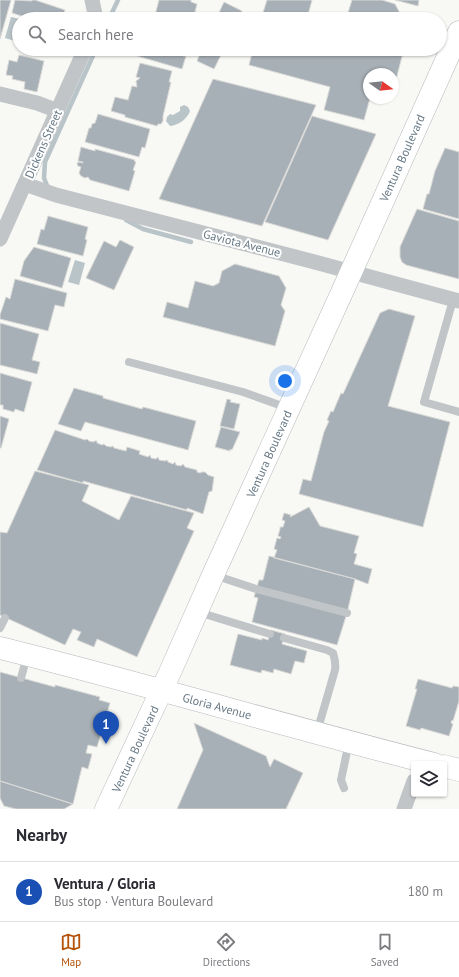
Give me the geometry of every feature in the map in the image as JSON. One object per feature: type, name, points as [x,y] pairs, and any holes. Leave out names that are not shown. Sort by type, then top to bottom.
[{"type":"main road","name":"Ventura Boulevard","points":[[106,809],[162,691],[459,32]]},
{"type":"main road","name":"Gloria Avenue","points":[[0,648],[417,761]]},
{"type":"street","points":[[92,0],[95,12]]},
{"type":"street","name":"Dickens Street","points":[[0,239],[82,56]]},
{"type":"street","points":[[0,94],[37,103],[58,111]]},
{"type":"street","name":"Gaviota Avenue","points":[[25,184],[63,197],[456,300]]},
{"type":"street","points":[[404,809],[411,789]]},
{"type":"lane","points":[[456,300],[424,402],[459,412]]},
{"type":"lane","points":[[129,362],[243,392],[289,408]]},
{"type":"lane","points":[[213,575],[256,589],[347,613]]},
{"type":"lane","points":[[197,612],[270,634]]},
{"type":"lane","points":[[0,628],[5,618]]},
{"type":"lane","points":[[284,638],[327,650],[333,653],[336,661],[316,733]]},
{"type":"lane","points":[[21,678],[27,655]]},
{"type":"lane","points":[[344,788],[341,780],[350,742]]},
{"type":"shaded area","points":[[11,17],[12,17],[12,40],[5,38]]},
{"type":"shaded area","points":[[184,105],[188,107],[190,111],[187,117],[179,123],[170,126],[166,121],[167,117],[170,114],[173,115],[180,111],[180,107]]},
{"type":"shaded area","points":[[75,260],[85,263],[79,285],[68,282]]},
{"type":"building","points":[[0,0],[11,0],[0,39]]},
{"type":"building","points":[[15,0],[35,0],[65,10],[64,12],[12,12]]},
{"type":"building","points":[[159,0],[191,0],[191,2],[197,4],[195,12],[156,12]]},
{"type":"building","points":[[267,0],[312,0],[309,12],[263,12]]},
{"type":"building","points":[[352,0],[382,0],[395,4],[399,12],[348,12]]},
{"type":"building","points":[[395,0],[419,0],[418,6]]},
{"type":"building","points":[[224,2],[242,11],[242,12],[219,12]]},
{"type":"building","points":[[19,56],[44,61],[37,92],[24,89],[25,82],[12,79],[13,76],[6,75],[9,60],[17,62]]},
{"type":"building","points":[[137,56],[186,56],[182,69]]},
{"type":"building","points":[[199,56],[220,56],[214,69],[197,61]]},
{"type":"building","points":[[251,56],[402,56],[399,68],[363,68],[363,104],[368,104],[364,120],[324,110],[330,87],[249,65]]},
{"type":"building","points":[[140,63],[172,71],[163,121],[157,126],[125,117],[125,115],[111,111],[115,97],[128,100],[132,86],[137,87],[136,81],[140,78],[136,77]]},
{"type":"building","points":[[213,79],[316,105],[262,226],[159,199]]},
{"type":"building","points":[[98,114],[150,129],[145,148],[142,147],[139,157],[85,142],[89,128],[91,128],[92,124],[95,123]]},
{"type":"building","points":[[312,116],[376,134],[328,240],[265,222]]},
{"type":"building","points":[[81,147],[95,151],[95,149],[135,160],[134,161],[136,162],[133,170],[135,171],[129,191],[81,176],[79,173],[81,167],[77,164],[78,162],[83,163],[78,161]]},
{"type":"building","points":[[445,148],[459,152],[459,219],[423,209],[427,194],[429,194],[435,171]]},
{"type":"building","points":[[417,209],[459,221],[459,279],[406,265],[402,262],[400,257],[400,247]]},
{"type":"building","points":[[48,216],[88,227],[85,239],[87,240],[83,256],[37,244],[41,229],[44,230]]},
{"type":"building","points":[[120,240],[134,247],[114,290],[86,278],[104,241],[116,247]]},
{"type":"building","points":[[34,247],[71,258],[62,288],[20,276],[24,261]]},
{"type":"building","points":[[235,264],[279,276],[286,288],[281,305],[285,311],[275,346],[163,317],[167,302],[188,308],[195,281],[213,286],[219,283],[222,271]]},
{"type":"building","points":[[15,279],[67,293],[64,307],[55,305],[48,331],[0,319],[6,297],[10,299]]},
{"type":"building","points":[[389,309],[415,316],[388,406],[450,422],[423,527],[299,494],[303,479],[311,481],[324,432],[329,421],[327,420],[331,411],[333,412],[341,393],[343,394],[380,313]]},
{"type":"building","points":[[0,323],[39,334],[32,360],[40,362],[37,374],[0,365]]},
{"type":"building","points":[[0,373],[32,382],[24,412],[15,409],[14,412],[3,409],[3,405],[0,405]]},
{"type":"building","points":[[74,388],[142,409],[143,407],[196,421],[188,450],[85,422],[81,431],[58,424]]},
{"type":"building","points":[[227,399],[231,400],[230,402],[240,404],[234,429],[220,426]]},
{"type":"building","points":[[0,416],[9,419],[1,448],[0,448]]},
{"type":"building","points":[[221,427],[240,432],[232,450],[230,449],[230,451],[215,447]]},
{"type":"building","points":[[55,430],[85,440],[87,439],[94,442],[97,441],[97,443],[102,445],[113,446],[114,448],[126,451],[127,447],[140,451],[139,454],[148,457],[150,455],[151,458],[156,459],[158,457],[159,460],[167,460],[173,464],[175,462],[176,465],[181,466],[183,464],[185,467],[197,470],[197,472],[200,473],[205,472],[214,477],[212,491],[209,492],[203,514],[187,508],[187,510],[83,481],[83,483],[37,470]]},
{"type":"building","points":[[35,471],[89,485],[82,501],[119,520],[131,496],[194,513],[187,528],[194,531],[137,657],[97,639],[94,647],[77,640],[81,632],[73,629],[65,645],[0,615],[0,532],[7,533]]},
{"type":"building","points":[[309,507],[320,526],[359,536],[354,553],[357,554],[354,564],[372,569],[368,584],[355,579],[274,558],[277,550],[274,549],[277,538],[280,539],[281,537],[278,536],[280,527],[283,527],[285,521],[282,520],[284,513],[291,515],[290,517]]},
{"type":"building","points":[[269,556],[355,579],[347,613],[337,645],[252,622],[258,598],[254,597],[259,580],[263,580]]},
{"type":"building","points":[[271,630],[285,634],[282,644],[307,651],[304,663],[295,661],[291,674],[274,669],[273,673],[262,670],[261,673],[230,665],[238,634],[268,640]]},
{"type":"building","points":[[0,672],[55,687],[55,685],[100,697],[99,700],[110,703],[97,747],[88,745],[86,753],[92,754],[88,769],[82,767],[73,804],[0,781]]},
{"type":"building","points":[[418,679],[452,688],[453,686],[459,687],[459,701],[451,723],[453,724],[449,736],[421,728],[420,730],[406,726],[417,689],[415,689]]},
{"type":"building","points":[[194,723],[266,756],[270,767],[274,759],[303,773],[286,809],[177,809],[203,750]]},
{"type":"building","points":[[0,781],[73,804],[64,809],[16,809],[4,806],[0,798]]},
{"type":"waterway","points":[[112,12],[118,0]]},
{"type":"waterway","points":[[48,188],[44,178],[45,162],[93,56]]},
{"type":"waterway","points":[[126,220],[143,229],[191,242]]},
{"type":"place","name":"Ventura / Gloria","points":[[106,744]]}]
